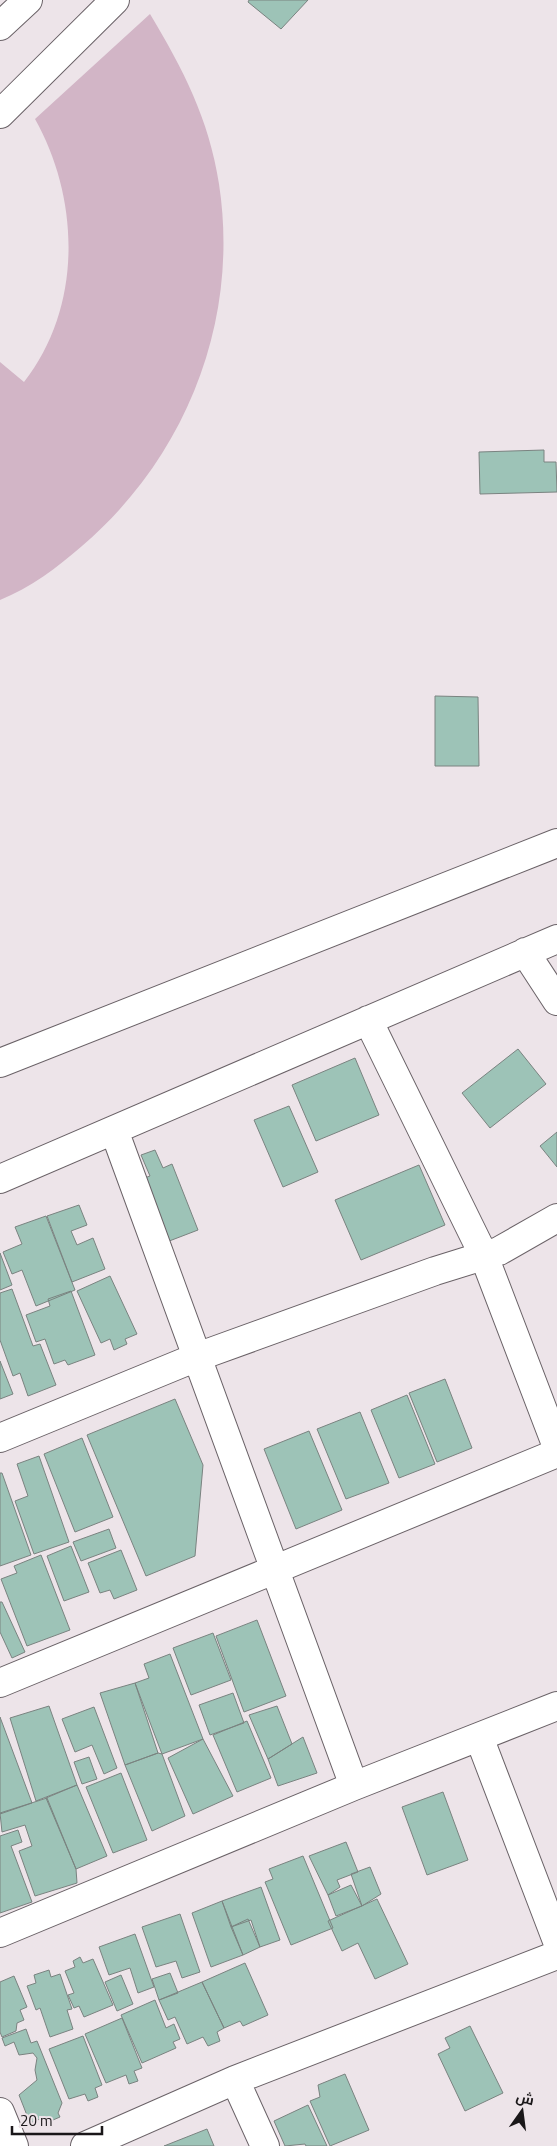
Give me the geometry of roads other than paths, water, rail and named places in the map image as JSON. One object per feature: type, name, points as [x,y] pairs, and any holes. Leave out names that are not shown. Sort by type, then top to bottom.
[{"type":"street","points":[[0,26],[28,0]]},
{"type":"street","points":[[0,114],[114,0]]},
{"type":"street","points":[[0,1063],[557,842]]},
{"type":"street","points":[[0,1179],[557,939]]},
{"type":"street","points":[[525,952],[557,1001]]},
{"type":"street","points":[[368,1020],[484,1256],[557,1447]]},
{"type":"street","points":[[114,1130],[354,1786]]},
{"type":"street","points":[[0,1438],[197,1357],[435,1271],[499,1251],[557,1218]]},
{"type":"street","points":[[0,1684],[557,1452]]},
{"type":"street","points":[[0,1933],[354,1786],[557,1706]]},
{"type":"street","points":[[479,1737],[555,1930]]},
{"type":"street","points":[[85,2146],[235,2080],[557,1955]]},
{"type":"street","points":[[235,2080],[265,2146]]},
{"type":"street","points":[[0,2112],[14,2146]]}]
